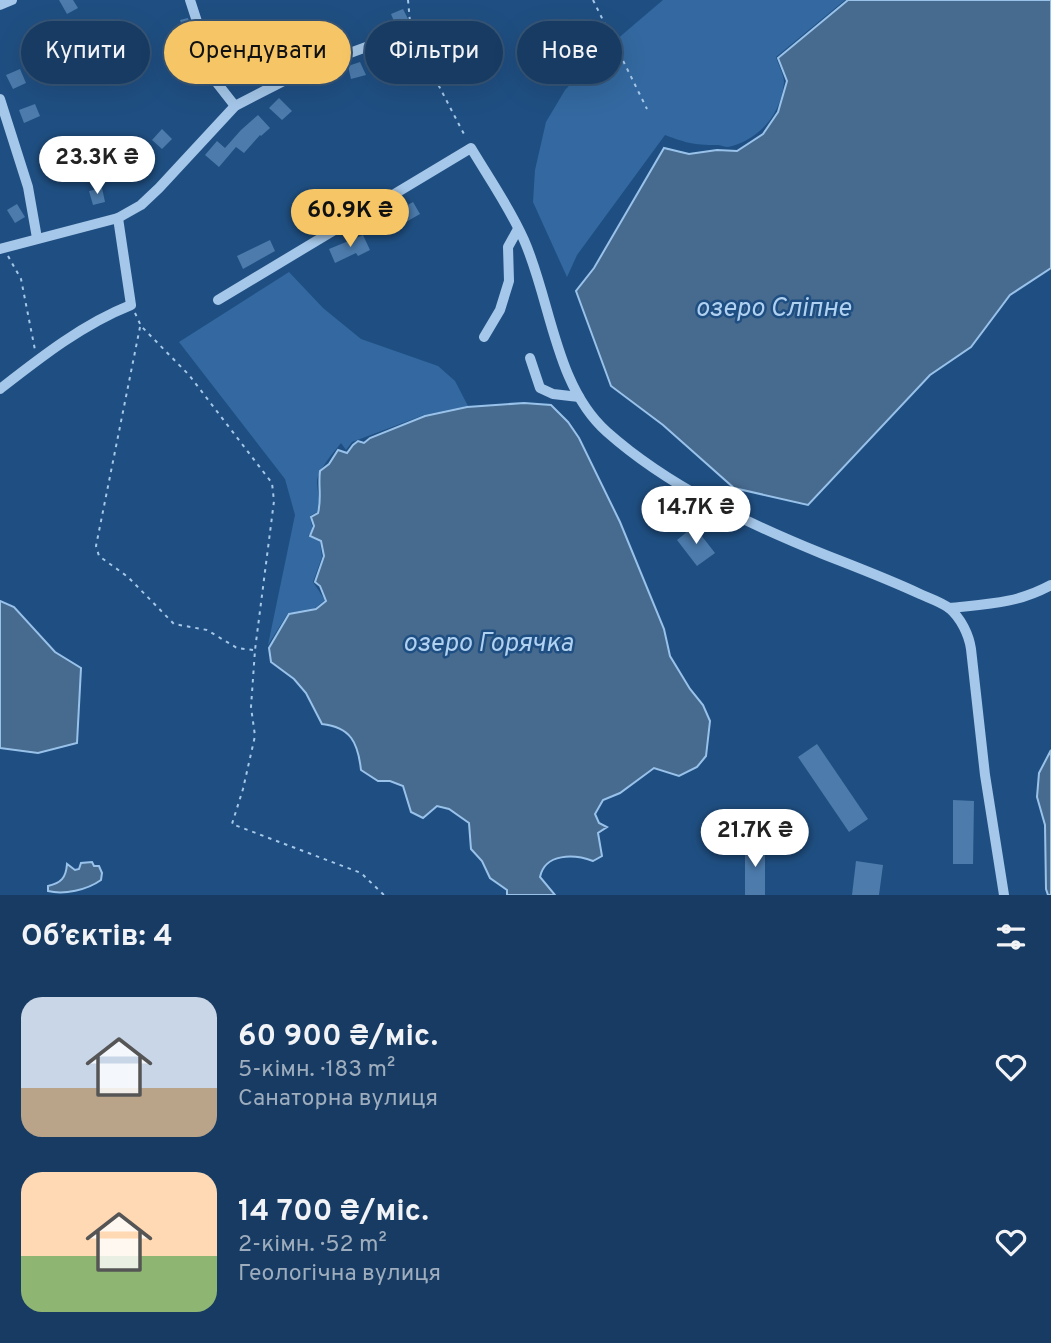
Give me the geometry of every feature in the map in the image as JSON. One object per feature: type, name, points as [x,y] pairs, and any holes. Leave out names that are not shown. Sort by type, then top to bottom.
[{"type":"street","points":[[0,5],[12,0]]},
{"type":"street","points":[[190,0],[217,83],[235,106]]},
{"type":"street","points":[[2,249],[118,218],[141,205],[159,188],[235,106],[309,68],[365,47]]},
{"type":"street","points":[[0,99],[28,187],[37,238]]},
{"type":"street","points":[[218,300],[471,148],[524,241],[557,342],[579,397],[592,418],[659,472],[713,504],[823,554],[881,575],[949,608],[970,640],[985,775],[1003,895]]},
{"type":"street","points":[[0,389],[103,316],[131,306],[118,218]]},
{"type":"street","points":[[484,337],[500,310],[509,281],[508,247],[518,229]]},
{"type":"street","points":[[530,358],[540,388],[553,394],[579,397]]},
{"type":"street","points":[[949,608],[1005,603],[1032,595],[1051,585]]},
{"type":"path","points":[[408,0],[409,21]]},
{"type":"path","points":[[593,0],[647,109]]},
{"type":"path","points":[[438,84],[471,148]]},
{"type":"path","points":[[2,249],[21,279],[35,352],[31,365]]},
{"type":"path","points":[[131,306],[141,326],[189,375],[272,483],[274,501],[254,650],[250,707],[254,736],[243,789],[232,824],[361,873],[384,895]]},
{"type":"path","points":[[141,326],[96,546],[99,556],[128,577],[174,624],[207,630],[237,648],[254,650]]},
{"type":"shaded area","points":[[663,0],[845,0],[776,57],[784,82],[778,106],[766,125],[749,139],[728,147],[690,143],[665,135],[577,255],[567,277],[533,202],[535,170],[546,122],[571,84],[622,84],[622,35]]},
{"type":"shaded area","points":[[289,272],[323,308],[361,339],[438,366],[455,381],[468,406],[424,415],[352,442],[346,450],[341,443],[319,473],[317,512],[310,516],[313,531],[308,536],[320,542],[322,557],[313,582],[325,600],[315,608],[288,613],[268,645],[295,515],[285,479],[179,342]]},
{"type":"water","name":"озеро Сліпне","points":[[848,0],[1051,0],[1051,268],[1010,295],[971,347],[930,375],[808,505],[734,488],[663,425],[611,386],[576,291],[594,268],[664,148],[689,154],[717,150],[737,151],[763,134],[778,112],[787,81],[778,58]]},
{"type":"water","name":"озеро Горячка","points":[[524,403],[551,405],[579,438],[620,522],[664,629],[670,656],[703,705],[710,721],[706,756],[697,767],[679,776],[654,768],[620,793],[603,800],[595,814],[599,823],[607,827],[598,833],[602,856],[593,861],[561,857],[548,863],[540,877],[555,895],[507,895],[507,890],[490,878],[482,861],[471,849],[469,823],[449,809],[437,806],[423,818],[411,812],[403,786],[390,781],[378,781],[361,770],[358,752],[351,738],[340,729],[322,724],[306,693],[294,679],[271,662],[269,648],[289,614],[316,609],[326,601],[320,586],[315,582],[324,556],[321,541],[310,536],[314,526],[311,517],[318,513],[319,508],[320,471],[329,464],[338,450],[347,453],[358,441],[364,443],[370,438],[425,416],[467,407]]},
{"type":"water","points":[[0,601],[14,607],[55,652],[81,668],[77,743],[38,753],[0,748]]},
{"type":"water","points":[[1051,750],[1051,895],[1048,895],[1045,825],[1037,797],[1039,773]]},
{"type":"water","points":[[92,862],[94,866],[99,866],[101,880],[75,891],[48,891],[48,886],[64,876],[67,864],[75,870],[79,869],[81,863]]},
{"type":"building","points":[[59,0],[73,0],[78,8],[67,14]]},
{"type":"building","points":[[403,9],[409,21],[394,21],[391,14]]},
{"type":"building","points":[[360,62],[365,75],[351,79],[351,65]]},
{"type":"building","points":[[20,69],[21,84],[24,84],[13,89],[6,75]]},
{"type":"building","points":[[279,98],[292,111],[282,120],[269,108]]},
{"type":"building","points":[[35,104],[40,116],[24,123],[19,110]]},
{"type":"building","points":[[258,115],[270,128],[244,153],[236,147],[219,167],[205,155],[217,141],[225,148]]},
{"type":"building","points":[[162,129],[172,139],[162,149],[152,140]]},
{"type":"building","points":[[102,188],[105,202],[93,205],[89,191]]},
{"type":"building","points":[[413,202],[420,214],[406,222],[399,210]]},
{"type":"building","points":[[17,204],[25,217],[15,223],[7,210]]},
{"type":"building","points":[[363,235],[370,250],[335,263],[329,249]]},
{"type":"building","points":[[270,240],[275,251],[243,269],[237,256]]},
{"type":"building","points":[[694,526],[715,553],[697,566],[677,540]]},
{"type":"building","points":[[817,744],[868,819],[849,832],[798,757]]},
{"type":"building","points":[[953,800],[974,801],[973,864],[953,864]]},
{"type":"building","points":[[745,843],[765,843],[765,895],[745,895]]},
{"type":"building","points":[[856,861],[883,865],[879,895],[852,895]]}]
